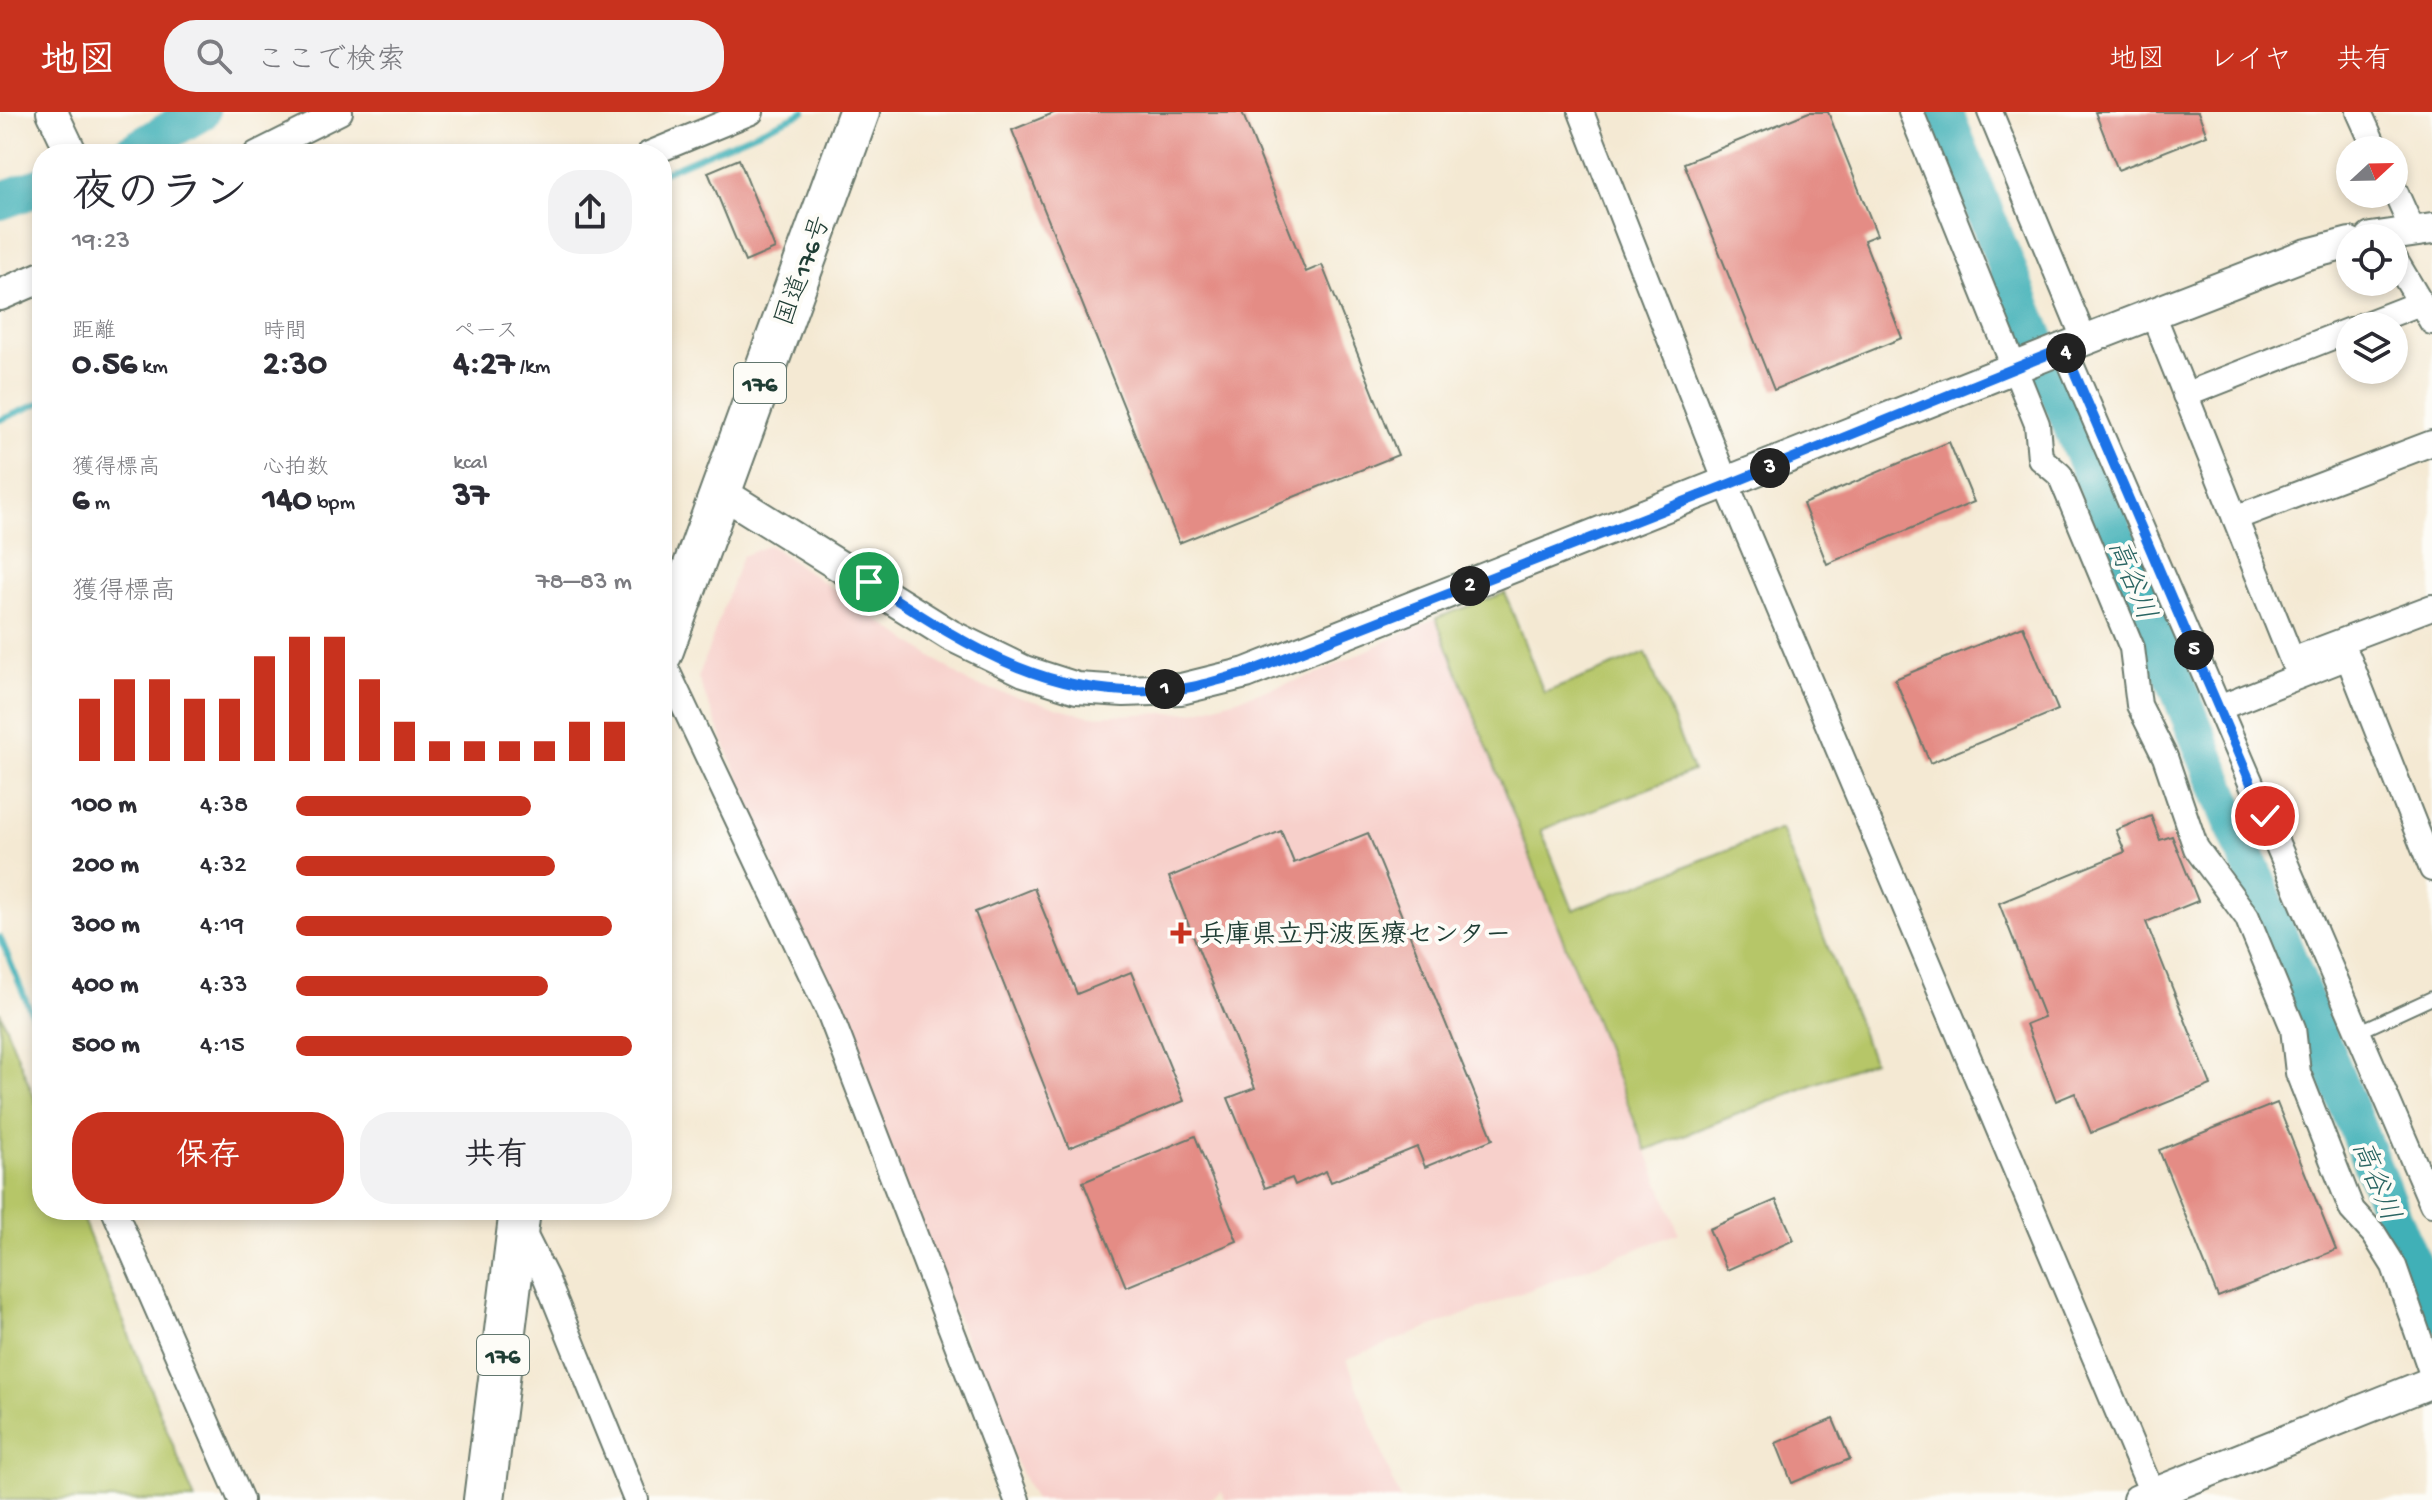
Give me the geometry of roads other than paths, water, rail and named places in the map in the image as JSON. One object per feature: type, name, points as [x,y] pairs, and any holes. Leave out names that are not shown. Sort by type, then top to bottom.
[{"type":"highway","name":"国道176号","points":[[672,626],[859,112]]},
{"type":"highway","name":"176","points":[[484,1500],[516,1220]]},
{"type":"street","points":[[52,112],[67,144]]},
{"type":"street","points":[[276,144],[340,112]]},
{"type":"street","points":[[672,145],[751,112]]},
{"type":"street","points":[[1581,112],[1727,485],[2148,1498],[2432,1382]]},
{"type":"street","points":[[1911,112],[2020,366],[2037,424],[2040,458],[2060,475],[2132,648],[2139,705],[2165,757],[2196,848],[2247,917],[2293,1028],[2298,1073],[2352,1210],[2374,1234],[2394,1266],[2432,1374]]},
{"type":"street","points":[[1990,112],[2074,344],[2219,708],[2432,1204]]},
{"type":"street","points":[[2359,112],[2370,136]]},
{"type":"street","points":[[2407,208],[2422,229]]},
{"type":"street","points":[[721,492],[962,641],[1024,671],[1064,684],[1124,691],[1181,689],[1246,673],[1727,485],[2074,344],[2304,255],[2336,247]]},
{"type":"street","points":[[0,295],[32,281]]},
{"type":"street","points":[[2408,283],[2426,312]]},
{"type":"street","points":[[2153,314],[2292,660],[2432,607]]},
{"type":"street","points":[[2185,395],[2336,336]]},
{"type":"street","points":[[2235,518],[2432,443]]},
{"type":"street","points":[[2219,708],[2348,657],[2432,869]]},
{"type":"street","points":[[672,681],[829,1012],[1017,1500]]},
{"type":"street","points":[[118,1220],[241,1500]]},
{"type":"street","points":[[520,1220],[636,1500]]},
{"type":"lane","points":[[2358,1032],[2432,998]]},
{"type":"waterway","points":[[146,144],[201,112]]},
{"type":"waterway","points":[[672,169],[804,112]]},
{"type":"waterway","name":"高谷川","points":[[1944,112],[2432,1313]]},
{"type":"waterway","points":[[0,201],[32,190]]},
{"type":"waterway","points":[[0,420],[32,406]]},
{"type":"waterway","points":[[0,937],[32,1015]]},
{"type":"place","name":"兵庫県立丹波医療センター","points":[[1181,933]]}]
